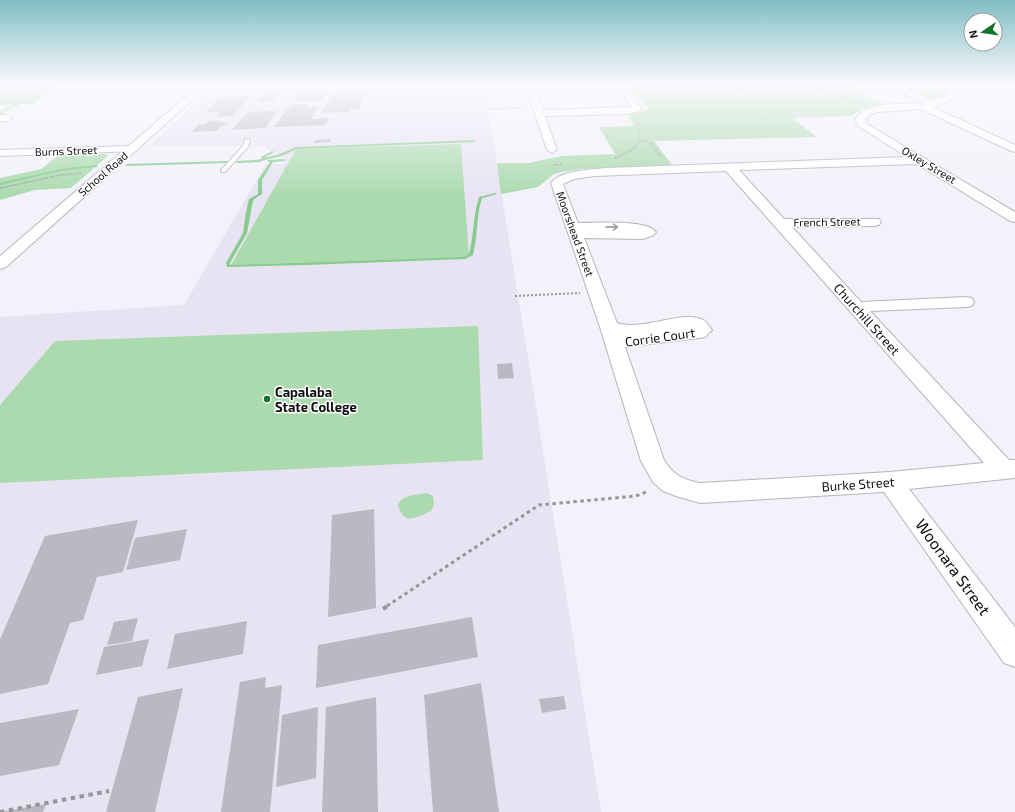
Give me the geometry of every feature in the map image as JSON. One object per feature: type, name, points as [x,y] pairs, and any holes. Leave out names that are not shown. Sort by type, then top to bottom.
[{"type":"street","name":"School Road","points":[[0,264],[163,122]]},
{"type":"street","points":[[543,122],[552,150]]},
{"type":"street","name":"Oxley Street","points":[[861,122],[862,125],[1015,218]]},
{"type":"street","points":[[961,122],[1015,148]]},
{"type":"street","points":[[996,139],[1015,136]]},
{"type":"street","name":"Burns Street","points":[[0,153],[132,149]]},
{"type":"street","name":"Moorshead Street","points":[[700,493],[683,489],[668,483],[658,472],[557,183],[559,180],[606,172],[921,160]]},
{"type":"street","name":"Churchill Street","points":[[730,168],[856,307],[1010,469]]},
{"type":"street","name":"French Street","points":[[781,223],[874,222]]},
{"type":"street","points":[[856,307],[966,302]]},
{"type":"street","name":"Burke Street","points":[[700,493],[890,482],[1010,469]]},
{"type":"street","name":"Woonara Street","points":[[890,482],[1015,652]]},
{"type":"lane","points":[[223,171],[246,146],[247,140]]},
{"type":"path","points":[[614,158],[634,149],[640,141],[637,123],[638,122]]},
{"type":"path","points":[[640,140],[649,142],[665,163],[672,169]]},
{"type":"path","points":[[554,165],[567,164]]},
{"type":"path","points":[[0,188],[61,175],[86,173]]},
{"type":"path","points":[[515,296],[583,293]]},
{"type":"path","points":[[383,609],[540,505],[636,496],[649,491]]},
{"type":"path","points":[[0,812],[109,791]]},
{"type":"shaded area","name":"Capalaba State College","points":[[175,122],[490,122],[601,812],[0,812],[0,317],[184,305],[266,164],[283,164],[286,159],[262,146],[148,147]]},
{"type":"green space","points":[[632,122],[797,122],[817,137],[654,141],[672,165],[582,169],[562,172],[554,174],[538,187],[501,194],[497,163],[529,163],[562,156],[615,154],[599,127],[634,126]]},
{"type":"green space","points":[[461,144],[469,257],[231,265],[296,149]]},
{"type":"green space","points":[[59,155],[109,155],[71,188],[35,190],[0,200],[0,178],[41,169]]},
{"type":"green space","points":[[478,326],[483,460],[0,483],[0,405],[55,341]]},
{"type":"green space","points":[[427,493],[433,496],[434,505],[431,511],[415,518],[407,518],[403,516],[398,505],[400,501],[406,497]]},
{"type":"building","points":[[207,122],[222,122],[228,124],[221,126],[217,131],[191,132],[199,124],[205,124]]},
{"type":"building","points":[[239,122],[269,122],[265,128],[232,130]]},
{"type":"building","points":[[278,122],[327,122],[325,125],[274,127]]},
{"type":"building","points":[[331,139],[330,142],[313,143],[315,140]]},
{"type":"building","points":[[512,363],[514,378],[498,379],[497,364]]},
{"type":"building","points":[[374,509],[376,608],[328,617],[332,515]]},
{"type":"building","points":[[138,520],[123,572],[97,577],[83,620],[70,623],[48,684],[0,694],[0,639],[45,536]]},
{"type":"building","points":[[187,529],[180,560],[126,570],[135,538]]},
{"type":"building","points":[[472,617],[478,657],[316,688],[318,645]]},
{"type":"building","points":[[138,618],[132,641],[107,645],[114,622]]},
{"type":"building","points":[[247,621],[243,654],[167,669],[175,634]]},
{"type":"building","points":[[149,639],[142,666],[96,675],[104,647]]},
{"type":"building","points":[[266,677],[265,688],[282,685],[270,812],[221,812],[240,682]]},
{"type":"building","points":[[481,683],[499,812],[433,812],[424,695]]},
{"type":"building","points":[[183,688],[155,812],[106,812],[138,697]]},
{"type":"building","points":[[564,696],[566,709],[542,713],[539,699]]},
{"type":"building","points":[[376,697],[378,812],[322,812],[326,707]]},
{"type":"building","points":[[318,707],[316,778],[276,787],[282,715]]},
{"type":"building","points":[[79,709],[59,765],[0,776],[0,723]]},
{"type":"building","points":[[46,804],[43,812],[5,812],[5,811]]},
{"type":"waterway","points":[[256,161],[281,155],[296,148],[474,141]]},
{"type":"waterway","points":[[262,158],[272,152]]},
{"type":"waterway","points":[[268,161],[284,160]]},
{"type":"waterway","points":[[237,162],[260,161]]},
{"type":"waterway","points":[[272,161],[260,180],[260,194],[251,199],[245,233],[228,263],[228,266],[464,258],[471,255],[473,248],[477,211],[481,197],[495,194]]},
{"type":"waterway","points":[[127,165],[226,162]]},
{"type":"waterway","points":[[0,184],[60,170],[96,166]]},
{"type":"place","name":"Capalaba State College","points":[[267,399]]}]
